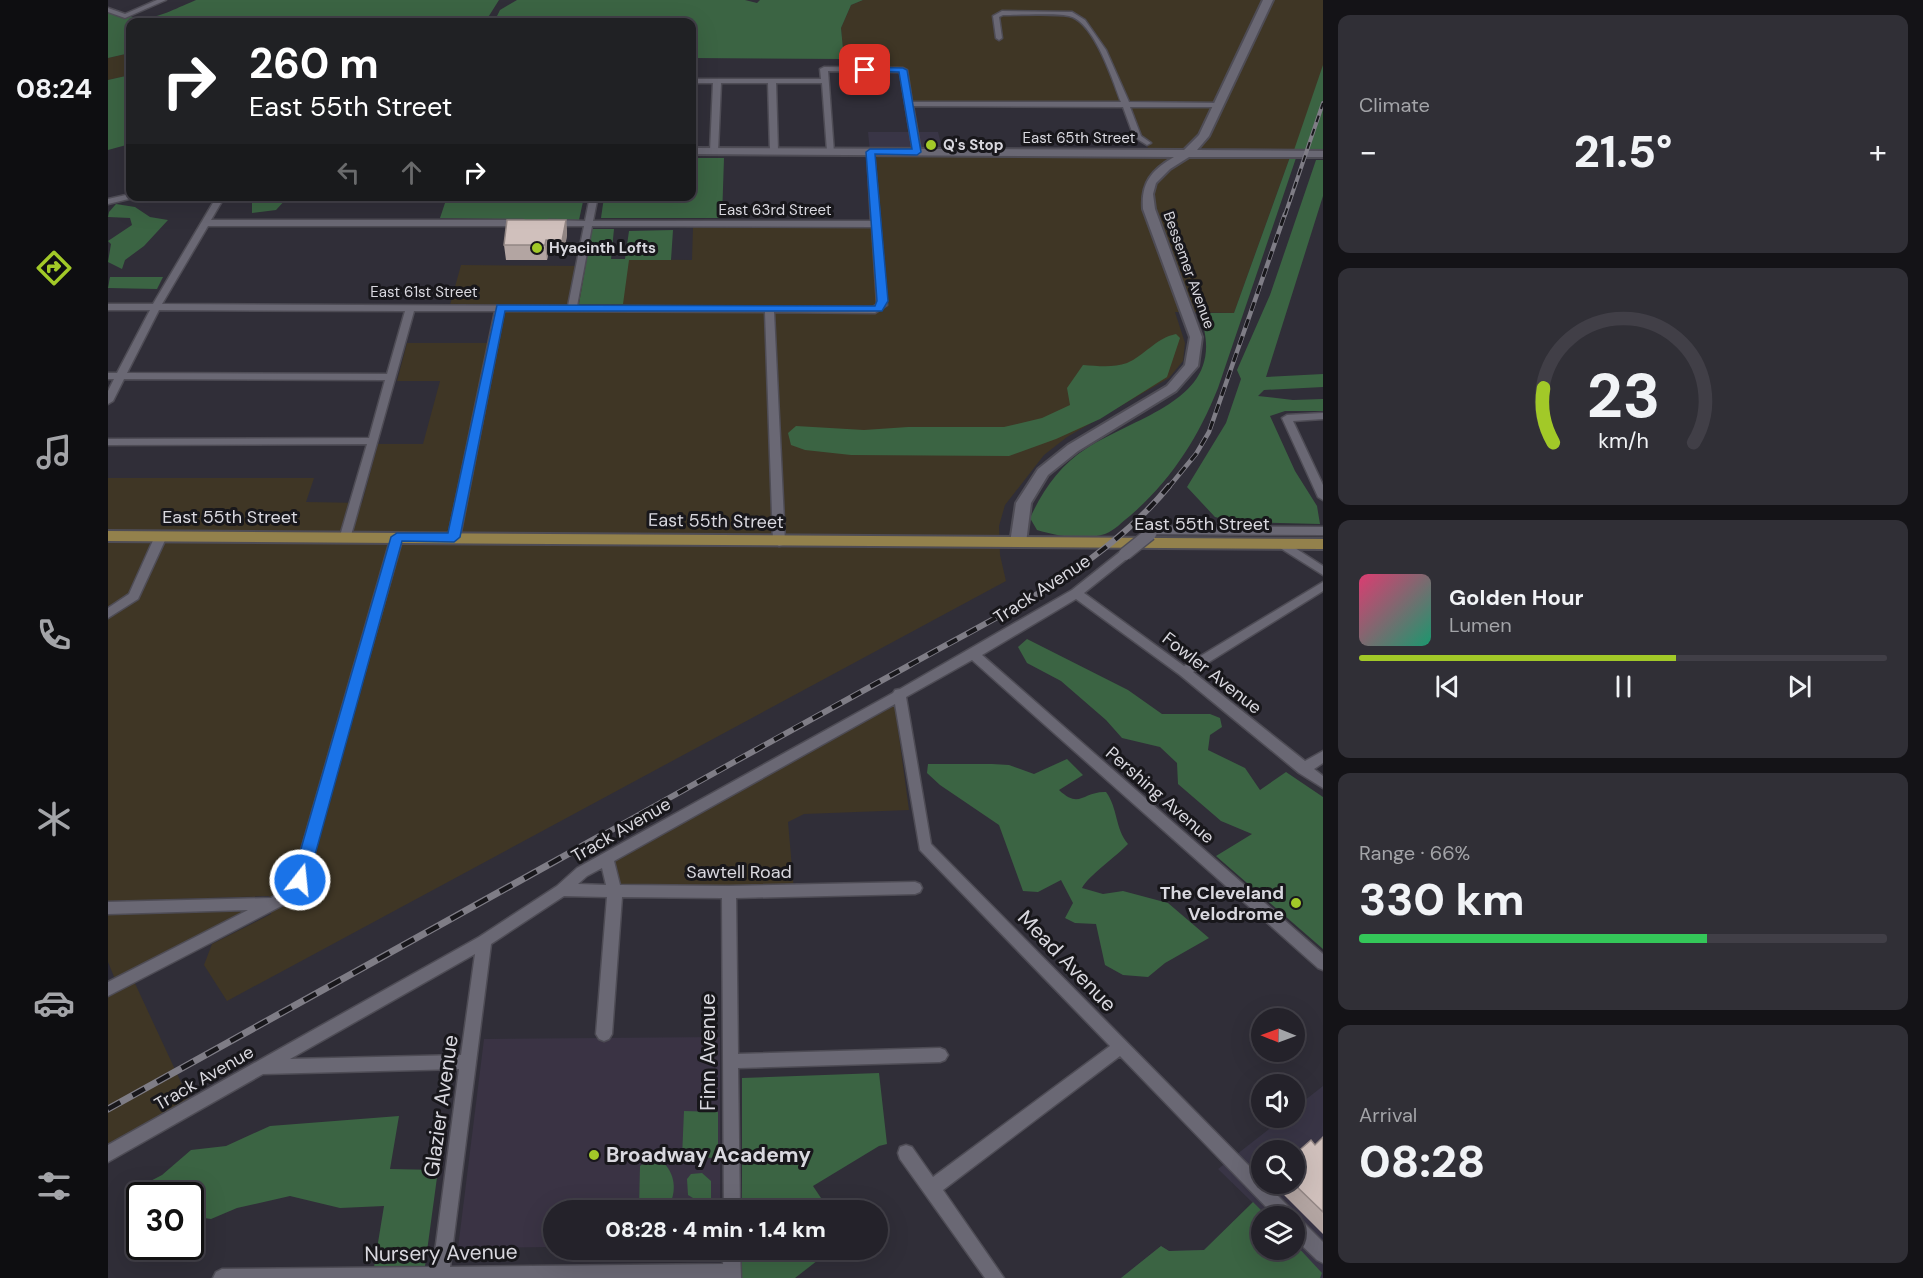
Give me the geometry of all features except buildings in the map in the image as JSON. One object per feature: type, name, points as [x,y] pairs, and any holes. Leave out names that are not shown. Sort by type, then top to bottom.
[{"type":"main road","name":"East 55th Street","points":[[108,536],[1323,544]]},
{"type":"street","points":[[108,10],[125,16],[163,0]]},
{"type":"street","points":[[999,38],[996,16],[1002,13],[1072,14],[1083,18],[1094,36],[1098,38],[1144,148],[1164,166],[1191,153],[1204,136],[1268,0]]},
{"type":"street","points":[[831,151],[824,69],[903,70],[917,152]]},
{"type":"street","points":[[696,81],[825,81]]},
{"type":"street","points":[[714,151],[717,81]]},
{"type":"street","points":[[772,81],[774,151]]},
{"type":"street","points":[[909,104],[1219,105]]},
{"type":"street","name":"East 65th Street","points":[[696,151],[917,152],[1144,148],[1191,153],[1323,154]]},
{"type":"street","points":[[870,152],[876,224]]},
{"type":"street","name":"Bessemer Avenue","points":[[1018,543],[1017,524],[1022,510],[1036,483],[1050,466],[1088,436],[1172,390],[1192,367],[1196,338],[1147,200],[1150,183],[1164,166]]},
{"type":"street","points":[[108,202],[126,197]]},
{"type":"street","points":[[108,401],[156,307],[218,201]]},
{"type":"street","points":[[572,308],[593,201]]},
{"type":"street","name":"East 63rd Street","points":[[206,223],[876,224]]},
{"type":"street","name":"East 61st Street","points":[[108,307],[875,310],[882,305],[876,224]]},
{"type":"street","points":[[346,536],[411,307]]},
{"type":"street","points":[[454,537],[500,308]]},
{"type":"street","points":[[769,309],[778,542]]},
{"type":"street","points":[[108,376],[391,377]]},
{"type":"street","points":[[1323,416],[1287,418],[1318,478],[1323,497]]},
{"type":"street","points":[[108,442],[373,441]]},
{"type":"street","name":"Track Avenue","points":[[108,1154],[484,940],[562,890],[582,872],[899,693],[973,654],[1076,593],[1154,530],[1323,531]]},
{"type":"street","points":[[108,614],[135,596],[161,536]]},
{"type":"street","points":[[108,988],[291,893],[300,880],[397,537]]},
{"type":"street","points":[[1281,543],[1323,571]]},
{"type":"street","points":[[1184,672],[1323,586]]},
{"type":"street","name":"Fowler Avenue","points":[[1076,593],[1184,672],[1323,783]]},
{"type":"street","name":"Pershing Avenue","points":[[973,654],[1323,963]]},
{"type":"street","name":"Mead Avenue","points":[[899,693],[925,846],[1276,1206]]},
{"type":"street","points":[[1304,769],[1323,756]]},
{"type":"street","points":[[604,1034],[615,891],[606,859]]},
{"type":"street","name":"Sawtell Road","points":[[562,890],[729,892],[915,888]]},
{"type":"street","name":"Finn Avenue","points":[[729,892],[732,1200]]},
{"type":"street","points":[[108,908],[273,903]]},
{"type":"street","name":"Glazier Avenue","points":[[440,1277],[484,940]]},
{"type":"street","points":[[931,1189],[1119,1047]]},
{"type":"street","points":[[731,1061],[940,1055]]},
{"type":"street","points":[[260,1067],[468,1062]]},
{"type":"street","points":[[906,1153],[995,1278]]},
{"type":"street","points":[[1305,1236],[1323,1254]]},
{"type":"street","name":"Nursery Avenue","points":[[222,1278],[732,1275]]},
{"type":"shaded area","points":[[863,0],[1323,0],[1323,154],[1196,148],[1191,153],[1151,153],[1124,105],[909,104],[903,70],[845,70],[841,28],[851,5]]},
{"type":"shaded area","points":[[126,54],[126,76],[108,80],[108,58]]},
{"type":"shaded area","points":[[868,132],[938,132],[943,152],[870,152]]},
{"type":"shaded area","points":[[879,155],[1290,157],[1234,313],[1175,312],[1185,343],[1183,361],[1169,378],[1067,437],[1044,455],[1005,505],[999,526],[1000,555],[1006,581],[227,1001],[204,965],[212,944],[271,914],[270,905],[132,977],[192,1106],[108,1154],[108,989],[117,984],[108,962],[108,908],[270,903],[269,896],[108,901],[108,478],[314,478],[306,502],[362,503],[378,444],[423,444],[440,381],[397,381],[407,343],[499,343],[506,305],[450,305],[461,265],[585,266],[586,259],[692,260],[693,227],[880,228],[874,159]]},
{"type":"shaded area","points":[[899,693],[901,705],[895,707],[909,810],[804,814],[788,822],[794,891],[615,891],[606,859]]},
{"type":"shaded area","name":"Broadway Academy","points":[[720,1037],[720,1200],[543,1200],[543,1247],[458,1248],[484,1039]]},
{"type":"shaded area","points":[[1323,1086],[1323,1278],[1121,1278],[1161,1246],[1169,1251],[1204,1250],[1253,1203],[1218,1169],[1251,1143],[1251,1194],[1305,1194],[1305,1140],[1255,1140],[1270,1128],[1305,1128],[1305,1100]]},
{"type":"green space","points":[[196,0],[499,0],[488,18],[144,18]]},
{"type":"green space","points":[[517,0],[745,0],[757,3],[760,0],[863,0],[851,5],[841,28],[844,59],[696,58],[696,18],[496,18],[500,10]]},
{"type":"green space","points":[[108,10],[144,18],[126,18],[126,54],[108,58]]},
{"type":"green space","points":[[1323,65],[1323,154],[1293,153]]},
{"type":"green space","points":[[126,76],[126,145],[108,150],[108,80]]},
{"type":"green space","points":[[1290,157],[1296,158],[1218,388],[1202,424],[1182,457],[1146,501],[1108,533],[1080,537],[1062,536],[1037,530],[1030,518],[1047,488],[1069,462],[1087,448],[1176,399],[1193,384],[1203,365],[1206,342],[1199,313],[1234,313]]},
{"type":"green space","points":[[696,158],[724,158],[722,218],[601,218],[603,201],[696,201]]},
{"type":"green space","points":[[1316,160],[1323,160],[1323,196],[1266,377],[1323,374],[1323,387],[1264,390],[1258,396],[1293,400],[1323,399],[1323,411],[1285,411],[1270,416],[1295,471],[1317,506],[1320,524],[1234,522],[1215,517],[1187,487],[1226,423],[1241,379],[1237,370],[1270,295]]},
{"type":"green space","points":[[284,201],[276,210],[252,213],[252,203],[226,202]]},
{"type":"green space","points":[[445,201],[583,201],[579,220],[440,218]]},
{"type":"green space","points":[[116,204],[135,207],[150,217],[168,220],[144,246],[125,260],[122,269],[108,262],[111,244],[108,241],[132,225],[130,218],[108,217]]},
{"type":"green space","points":[[592,229],[614,229],[611,259],[625,259],[629,231],[673,230],[671,260],[629,260],[623,304],[579,304]]},
{"type":"green space","points":[[110,277],[163,277],[157,289],[108,288]]},
{"type":"green space","points":[[1176,334],[1180,338],[1167,377],[1100,419],[1056,439],[1009,456],[851,455],[805,450],[791,445],[788,433],[796,426],[864,430],[908,427],[1004,427],[1042,418],[1070,405],[1067,388],[1083,365],[1122,365],[1162,339]]},
{"type":"green space","points":[[1027,639],[1128,690],[1162,714],[1210,714],[1220,718],[1222,727],[1210,735],[1208,750],[1245,768],[1260,790],[1286,772],[1323,797],[1323,949],[1216,856],[1252,834],[1221,821],[1178,784],[1177,763],[1160,747],[1122,738],[1106,720],[1061,681],[1027,663],[1018,647]]},
{"type":"green space","points":[[1067,759],[1083,775],[1059,790],[1072,799],[1106,792],[1128,844],[1082,888],[1103,894],[1123,891],[1168,903],[1209,938],[1165,963],[1148,977],[1123,975],[1105,965],[1096,924],[1075,923],[1065,918],[1073,903],[1061,880],[1038,892],[1023,891],[999,825],[940,785],[927,773],[928,764],[992,764],[1009,765],[1034,774]]},
{"type":"green space","points":[[879,1073],[887,1144],[879,1146],[813,1186],[822,1200],[742,1200],[742,1078]]},
{"type":"green space","points":[[684,1111],[718,1112],[718,1158],[682,1157]]},
{"type":"green space","points":[[399,1116],[390,1169],[438,1170],[425,1266],[374,1267],[384,1206],[340,1208],[290,1196],[237,1208],[211,1219],[204,1218],[204,1182],[149,1182],[162,1175],[191,1150],[226,1146],[270,1126]]},
{"type":"green space","points":[[648,1160],[664,1163],[673,1180],[671,1200],[639,1200],[640,1166]]},
{"type":"green space","points":[[702,1173],[711,1181],[711,1198],[696,1200],[688,1195],[687,1179],[691,1174]]},
{"type":"green space","points":[[1253,1202],[1257,1206],[1251,1206],[1251,1260],[1305,1260],[1305,1255],[1322,1273],[1320,1278],[1121,1278],[1161,1246],[1169,1251],[1204,1250]]},
{"type":"green space","points":[[742,1260],[818,1260],[795,1278],[742,1278]]},
{"type":"railway","points":[[1285,215],[1323,103]]},
{"type":"railway","points":[[1168,488],[1196,454],[1209,432],[1285,214]]},
{"type":"railway","points":[[601,836],[1013,609],[1081,566],[1112,542],[1169,486]]},
{"type":"railway","points":[[108,1109],[604,834]]},
{"type":"place","name":"Q's Stop","points":[[931,145]]},
{"type":"place","name":"Hyacinth Lofts","points":[[537,248]]},
{"type":"place","name":"The Cleveland Velodrome","points":[[1296,903]]},
{"type":"place","name":"Broadway Academy","points":[[594,1155]]},
{"type":"route","points":[[300,880],[397,537],[454,537],[500,308],[871,310],[881,308],[870,152],[917,152],[903,70],[865,70]]}]
